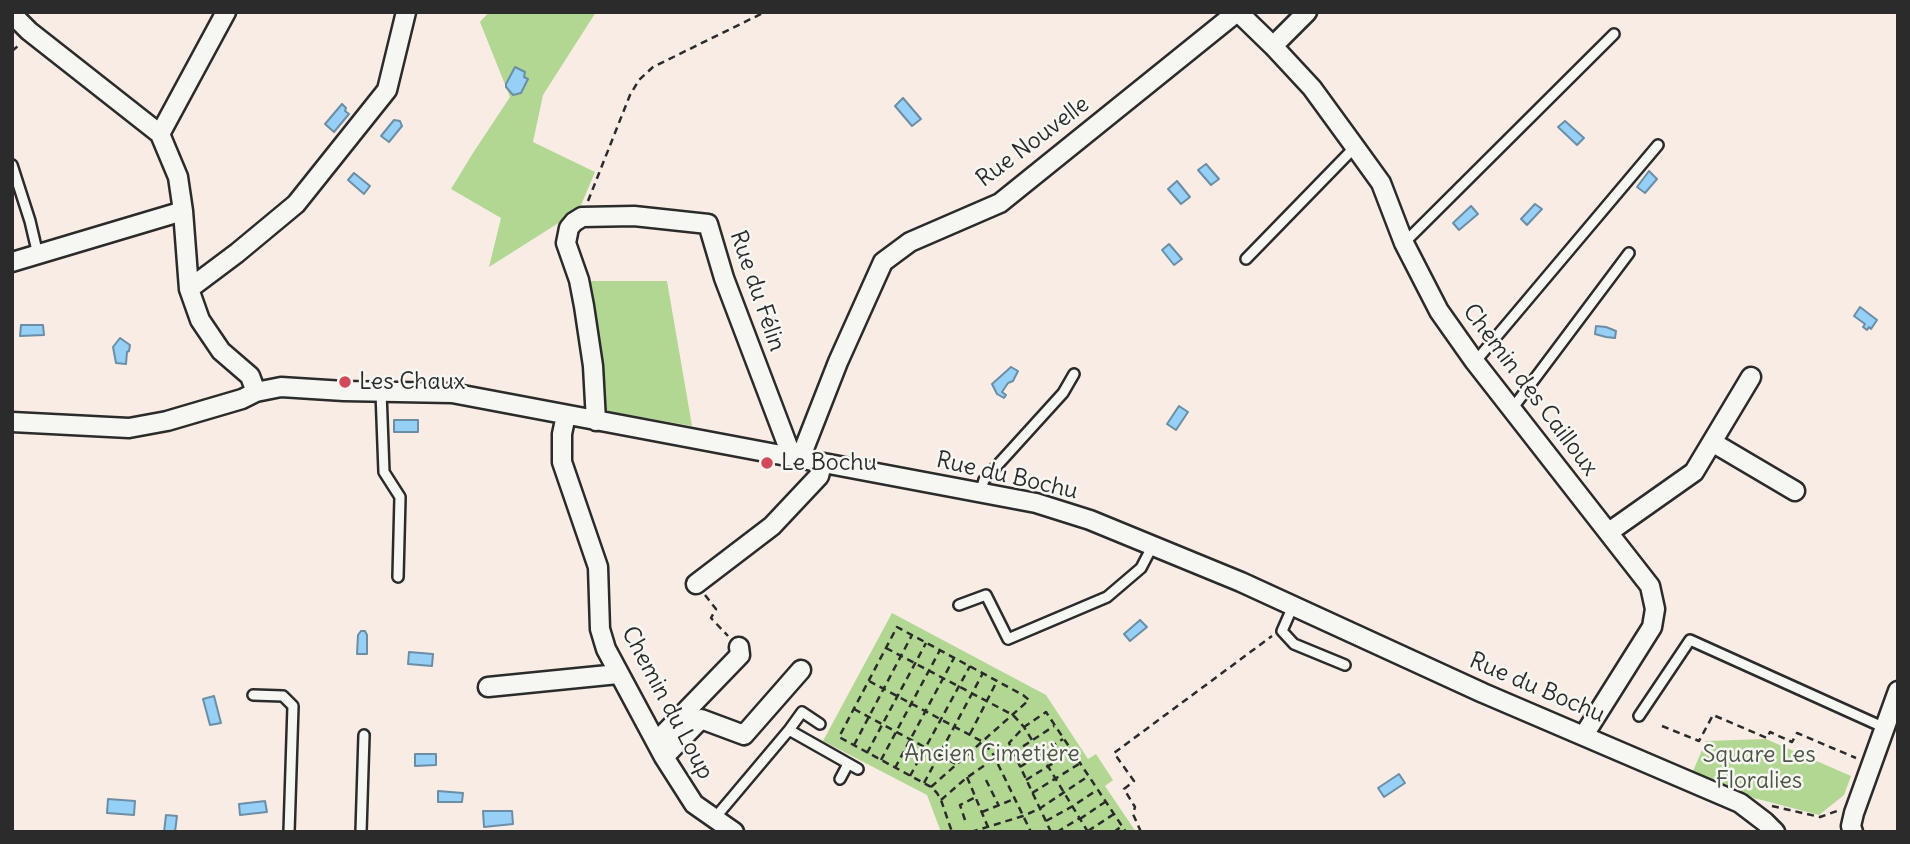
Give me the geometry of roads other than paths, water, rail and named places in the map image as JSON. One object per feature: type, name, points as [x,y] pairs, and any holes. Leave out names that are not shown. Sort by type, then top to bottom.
[{"type":"street","points":[[160,134],[226,12]]},
{"type":"street","points":[[189,289],[296,204],[387,90],[406,12]]},
{"type":"street","name":"Chemin des Cailloux","points":[[1237,12],[1312,88],[1356,147],[1381,183],[1404,243],[1440,311],[1475,362],[1650,586],[1656,609],[1652,627],[1584,736]]},
{"type":"street","name":"Rue Nouvelle","points":[[796,458],[883,262],[910,242],[1000,204],[1237,12]]},
{"type":"street","points":[[1273,46],[1307,12]]},
{"type":"street","points":[[12,14],[29,31],[160,134],[178,177],[189,289],[200,320],[220,351],[250,376],[256,392]]},
{"type":"street","points":[[12,262],[183,211]]},
{"type":"street","name":"Rue du Félin","points":[[596,421],[593,366],[584,306],[579,280],[566,243],[569,228],[582,217],[634,216],[708,223],[724,278],[796,458]]},
{"type":"street","points":[[1609,532],[1693,472],[1751,377]]},
{"type":"street","name":"Rue du Bochu","points":[[12,422],[129,428],[167,421],[242,399],[256,392],[281,387],[452,393],[1036,503],[1090,520],[1153,545],[1472,688],[1740,803],[1775,832]]},
{"type":"street","name":"Chemin du Loup","points":[[566,415],[562,434],[562,461],[598,567],[600,629],[606,649],[660,749],[694,804],[734,832]]},
{"type":"street","points":[[1712,442],[1795,491]]},
{"type":"street","points":[[696,584],[772,526],[819,476],[822,464]]},
{"type":"street","points":[[660,749],[740,655],[739,647]]},
{"type":"street","points":[[660,749],[701,719],[744,735],[801,670]]},
{"type":"street","points":[[488,687],[618,674]]},
{"type":"street","points":[[1853,832],[1851,826],[1854,813],[1898,691]]},
{"type":"lane","points":[[1404,243],[1614,34]]},
{"type":"lane","points":[[1475,362],[1658,145]]},
{"type":"lane","points":[[1246,259],[1356,147]]},
{"type":"lane","points":[[12,165],[38,255]]},
{"type":"lane","points":[[1512,409],[1629,253]]},
{"type":"lane","points":[[980,493],[984,480],[1063,393],[1074,374]]},
{"type":"lane","points":[[381,392],[384,472],[400,496],[398,577]]},
{"type":"lane","points":[[959,605],[986,595],[1008,639],[1107,597],[1141,568],[1153,545]]},
{"type":"lane","points":[[1293,606],[1282,631],[1294,644],[1345,666]]},
{"type":"lane","points":[[1639,716],[1690,640],[1885,728]]},
{"type":"lane","points":[[253,695],[284,696],[293,706],[289,832]]},
{"type":"lane","points":[[714,819],[802,712],[820,724]]},
{"type":"lane","points":[[789,730],[858,769]]},
{"type":"lane","points":[[361,832],[364,734]]},
{"type":"lane","points":[[840,779],[848,764]]},
{"type":"water","points":[[515,67],[525,72],[524,77],[528,79],[521,93],[513,95],[506,84]]},
{"type":"water","points":[[903,98],[921,119],[912,126],[895,106]]},
{"type":"water","points":[[342,104],[349,114],[334,132],[325,124]]},
{"type":"water","points":[[394,120],[400,121],[402,126],[389,142],[381,136]]},
{"type":"water","points":[[1565,121],[1584,138],[1577,145],[1558,127]]},
{"type":"water","points":[[1206,164],[1219,179],[1211,185],[1198,170]]},
{"type":"water","points":[[1649,171],[1657,179],[1645,193],[1637,187]]},
{"type":"water","points":[[354,173],[370,186],[364,194],[348,180]]},
{"type":"water","points":[[1177,181],[1190,197],[1181,204],[1168,189]]},
{"type":"water","points":[[1535,204],[1542,209],[1527,225],[1521,219]]},
{"type":"water","points":[[1471,206],[1478,214],[1459,230],[1453,223]]},
{"type":"water","points":[[1169,244],[1182,259],[1174,265],[1162,250]]},
{"type":"water","points":[[1860,307],[1877,320],[1871,329],[1863,327],[1865,324],[1854,316]]},
{"type":"water","points":[[21,325],[43,325],[44,335],[20,336]]},
{"type":"water","points":[[1596,326],[1616,331],[1615,338],[1595,334]]},
{"type":"water","points":[[120,338],[130,345],[126,364],[116,363],[113,347]]},
{"type":"water","points":[[1011,367],[1018,371],[1002,392],[1006,395],[1004,398],[997,394],[992,384]]},
{"type":"water","points":[[1179,406],[1188,412],[1176,430],[1167,424]]},
{"type":"water","points":[[394,420],[418,420],[418,432],[394,432]]},
{"type":"water","points":[[1140,620],[1147,627],[1130,641],[1124,634]]},
{"type":"water","points":[[365,631],[367,635],[367,654],[357,654],[358,635]]},
{"type":"water","points":[[409,652],[433,654],[432,666],[408,664]]},
{"type":"water","points":[[214,696],[221,723],[210,725],[203,699]]},
{"type":"water","points":[[415,754],[436,754],[436,765],[415,766]]},
{"type":"water","points":[[1399,774],[1405,783],[1384,797],[1378,788]]},
{"type":"water","points":[[438,791],[463,793],[462,802],[438,802]]},
{"type":"water","points":[[108,799],[135,801],[134,815],[107,813]]},
{"type":"water","points":[[265,801],[267,812],[240,815],[239,804]]},
{"type":"water","points":[[483,811],[512,811],[513,824],[484,827]]},
{"type":"water","points":[[166,815],[177,816],[175,832],[164,832]]},
{"type":"place","name":"Les Chaux","points":[[345,382]]},
{"type":"place","name":"Le Bochu","points":[[767,463]]},
{"type":"park label","name":"Ancien Cimetière","points":[[992,754]]},
{"type":"park label","name":"Square Les Floralies","points":[[1759,768]]}]
